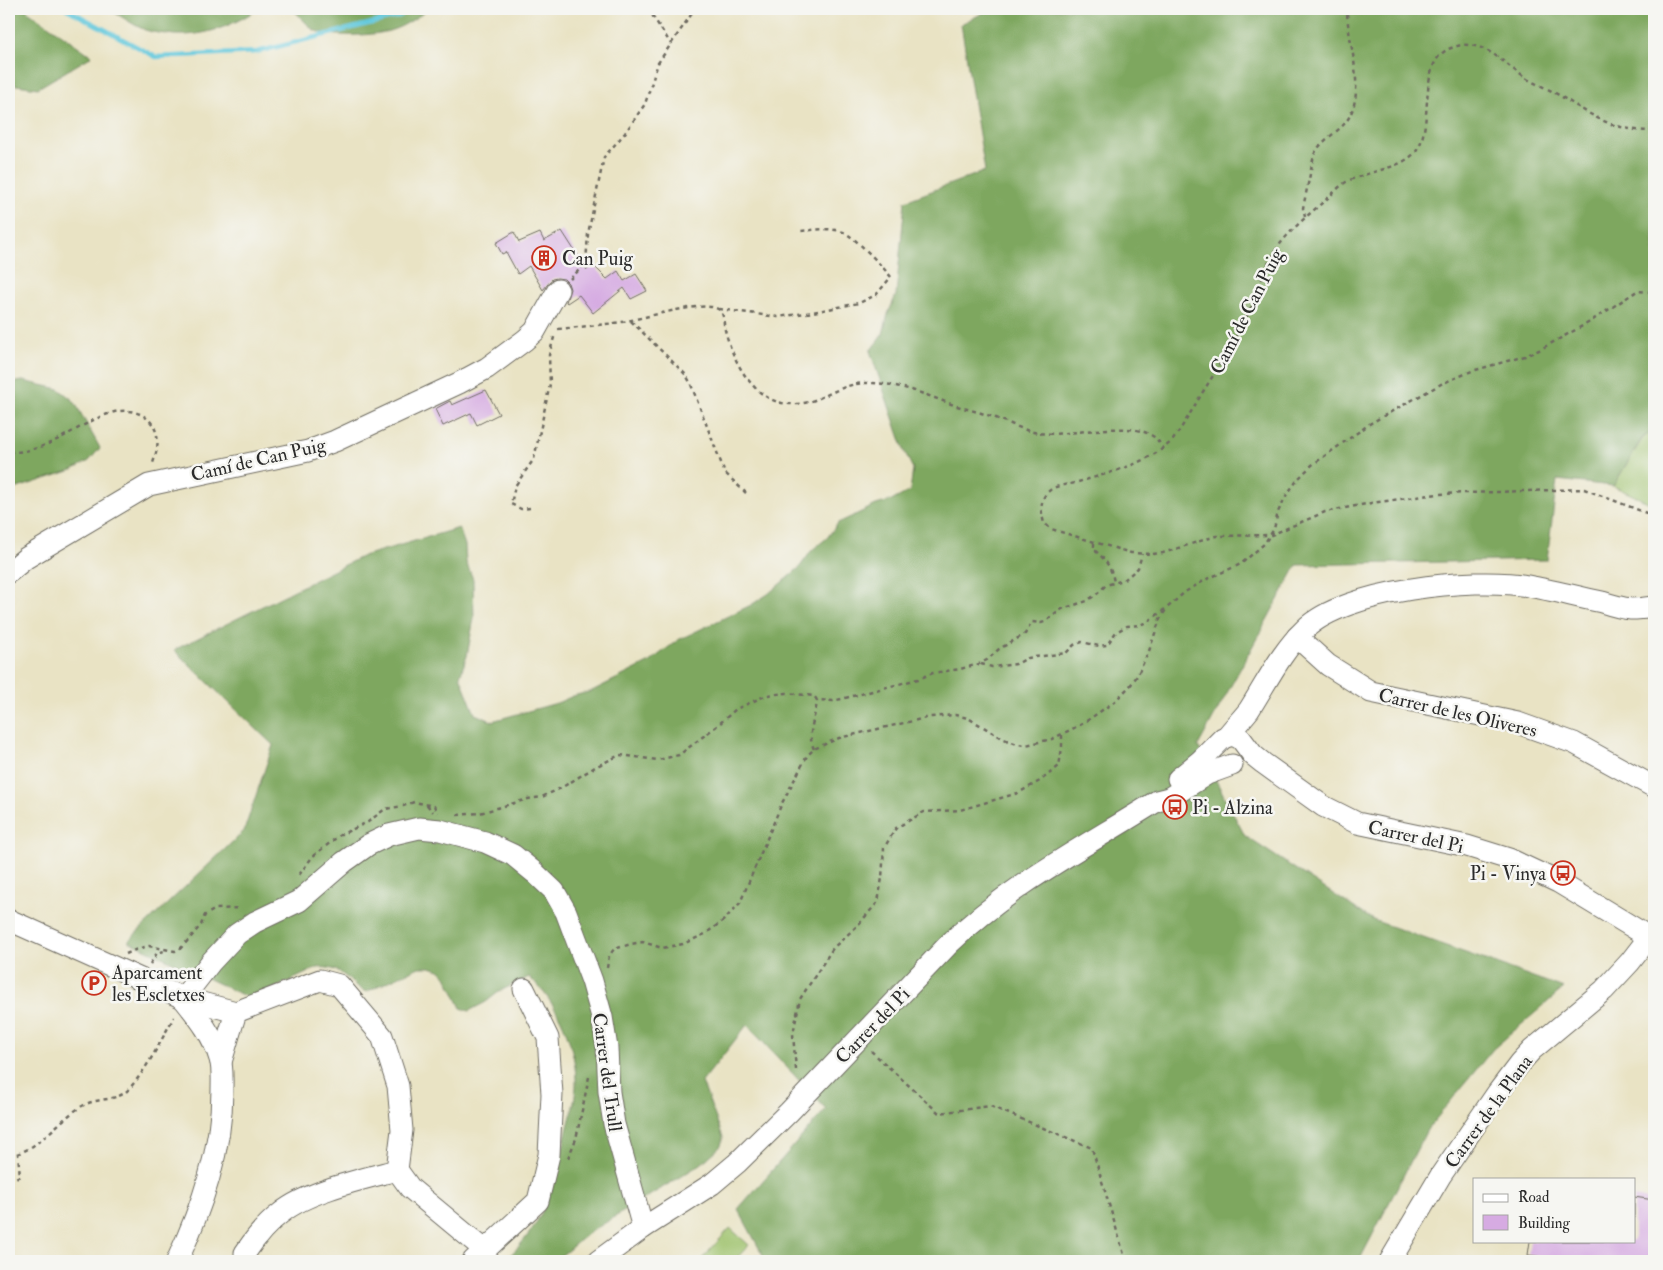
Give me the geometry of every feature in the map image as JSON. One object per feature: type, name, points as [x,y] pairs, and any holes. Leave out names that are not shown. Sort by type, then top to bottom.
[{"type":"street","name":"Camí de Can Puig","points":[[9,572],[26,558],[149,485],[301,453],[321,447],[459,383],[487,368],[518,346],[535,331],[558,290]]},
{"type":"street","points":[[1234,749],[1247,712],[1272,671],[1297,637],[1318,618],[1335,609],[1370,598],[1413,588],[1442,585],[1471,583],[1526,586],[1630,609],[1654,619]]},
{"type":"street","points":[[1630,609],[1654,608]]},
{"type":"street","name":"Carrer de les Oliveres","points":[[1297,637],[1328,665],[1371,692],[1518,723],[1574,743],[1654,787]]},
{"type":"street","name":"Carrer del Pi","points":[[598,1261],[643,1228],[712,1184],[737,1163],[789,1112],[971,922],[996,902],[1045,870],[1157,801],[1166,790],[1200,761],[1234,749],[1253,755],[1323,806],[1357,823],[1466,846],[1510,859],[1558,882],[1653,936]]},
{"type":"street","name":"Carrer del Trull","points":[[183,998],[211,962],[237,934],[255,922],[299,901],[344,862],[389,834],[419,828],[440,830],[486,842],[513,855],[554,891],[566,912],[592,981],[602,1017],[607,1048],[609,1092],[614,1124],[643,1228]]},
{"type":"street","points":[[9,920],[183,998],[236,1012],[320,980],[339,985],[382,1036],[398,1086],[402,1130],[397,1170],[410,1188],[479,1256],[538,1201],[549,1155],[552,1094],[548,1038],[524,989]]},
{"type":"street","name":"Carrer de la Plana","points":[[1390,1261],[1441,1176],[1520,1063],[1532,1050],[1604,990],[1653,936]]},
{"type":"street","points":[[183,998],[209,1032],[221,1062]]},
{"type":"street","points":[[177,1261],[195,1222],[213,1166],[222,1114],[221,1062],[236,1012]]},
{"type":"street","points":[[245,1253],[260,1232],[282,1212],[316,1193],[397,1170]]},
{"type":"path","points":[[648,9],[671,44]]},
{"type":"path","points":[[558,290],[586,263],[588,234],[604,157],[625,133],[645,104],[658,63],[695,9]]},
{"type":"path","points":[[1306,217],[1303,208],[1314,155],[1318,147],[1347,120],[1353,110],[1356,96],[1356,82],[1348,34],[1347,9]]},
{"type":"path","name":"Camí de Can Puig","points":[[1271,535],[1216,536],[1163,553],[1131,553],[1051,529],[1044,523],[1042,506],[1044,497],[1050,490],[1130,465],[1164,449],[1177,434],[1230,347],[1250,310],[1266,266],[1284,239],[1345,183],[1412,157],[1418,149],[1425,128],[1431,69],[1436,59],[1444,50],[1470,44],[1492,53],[1524,77],[1608,124],[1654,131]]},
{"type":"path","points":[[530,508],[521,509],[511,504],[515,486],[534,459],[550,384],[550,356],[557,329],[631,321],[699,307],[712,307],[719,310],[778,318],[859,303],[876,295],[891,277],[880,264],[844,232],[828,229],[800,231]]},
{"type":"path","points":[[979,664],[992,667],[1016,664],[1028,658],[1066,653],[1074,645],[1082,642],[1098,646],[1107,645],[1116,632],[1128,626],[1140,625],[1148,621],[1185,592],[1207,579],[1241,564],[1258,550],[1271,535],[1282,503],[1299,478],[1312,465],[1371,423],[1441,384],[1472,371],[1525,356],[1539,350],[1588,323],[1637,290],[1654,292]]},
{"type":"path","points":[[719,310],[724,318],[728,340],[741,369],[752,384],[774,401],[789,404],[805,403],[850,384],[868,382],[919,392],[989,415],[1028,431],[1063,434],[1132,430],[1144,432],[1154,438],[1164,449]]},
{"type":"path","points":[[631,321],[686,375],[725,473],[746,494]]},
{"type":"path","points":[[9,452],[26,451],[54,441],[109,413],[132,410],[138,412],[150,422],[157,436],[149,485]]},
{"type":"path","points":[[1271,535],[1325,512],[1438,494],[1584,489],[1654,516]]},
{"type":"path","points":[[1094,543],[1094,550],[1100,554],[1114,576],[1114,584]]},
{"type":"path","points":[[454,815],[480,812],[542,797],[620,755],[658,760],[679,756],[736,709],[767,695],[787,693],[809,695],[814,696],[817,700],[833,701],[918,679],[933,673],[979,664],[987,660],[999,649],[1025,634],[1032,622],[1045,622],[1062,609],[1098,594],[1106,584],[1114,584],[1124,580],[1138,568],[1142,554]]},
{"type":"path","points":[[607,970],[609,956],[614,949],[644,942],[662,948],[683,944],[705,934],[724,920],[740,903],[782,803],[808,756],[814,749],[853,734],[930,717],[955,715],[968,718],[1004,739],[1017,744],[1039,743],[1062,734],[1082,724],[1106,708],[1130,686],[1138,676],[1160,619],[1167,608]]},
{"type":"path","points":[[814,749],[810,738],[810,731],[817,700]]},
{"type":"path","points":[[796,1070],[793,1034],[800,999],[833,948],[857,926],[878,902],[884,848],[896,828],[924,812],[960,810],[1018,793],[1040,782],[1059,766],[1062,734]]},
{"type":"path","points":[[427,805],[434,806],[439,815],[444,815]]},
{"type":"path","points":[[110,966],[114,959],[137,948],[149,946],[170,951],[180,949],[201,925],[205,915],[220,909],[240,908]]},
{"type":"path","points":[[9,1156],[18,1154],[38,1141],[84,1104],[125,1093],[138,1079],[183,998]]},
{"type":"path","points":[[858,1039],[939,1114],[990,1106],[1092,1148],[1126,1261]]},
{"type":"path","points":[[565,1166],[576,1139],[590,1069]]},
{"type":"path","points":[[9,1181],[20,1176],[18,1154]]},
{"type":"path","points":[[92,1261],[96,1258],[121,1261]]},
{"type":"green space","points":[[9,9],[25,9],[92,56],[38,88],[9,84]]},
{"type":"green space","points":[[108,9],[258,9],[219,29],[198,34],[175,35],[145,30]]},
{"type":"green space","points":[[291,9],[429,9],[406,24],[392,30],[375,34],[341,35],[321,33],[314,30]]},
{"type":"green space","points":[[991,9],[1654,9],[1654,430],[1642,438],[1613,486],[1557,480],[1547,560],[1297,565],[1198,746],[1245,836],[1373,920],[1564,988],[1493,1049],[1427,1130],[1359,1261],[766,1261],[738,1209],[826,1109],[747,1025],[702,1082],[723,1137],[721,1146],[701,1164],[587,1234],[553,1261],[504,1261],[518,1248],[539,1219],[553,1187],[575,1098],[576,1086],[573,1056],[564,1026],[549,999],[529,977],[500,991],[486,1002],[469,1011],[461,1008],[446,976],[439,970],[430,967],[419,967],[366,992],[333,969],[317,968],[251,999],[128,941],[244,831],[273,745],[174,650],[363,556],[459,528],[465,545],[466,562],[473,579],[474,618],[467,656],[460,676],[475,714],[492,721],[592,691],[648,663],[678,640],[751,605],[768,594],[799,568],[812,550],[827,538],[838,523],[910,491],[913,469],[904,450],[870,351],[883,334],[888,314],[896,295],[905,201],[985,171],[961,24]]},
{"type":"green space","points":[[23,381],[59,389],[74,401],[100,448],[89,461],[72,470],[9,491],[9,383]]},
{"type":"green space","points":[[1654,430],[1654,505],[1613,486],[1643,438]]},
{"type":"green space","points":[[730,1228],[749,1245],[734,1261],[700,1261]]},
{"type":"building","points":[[562,231],[587,270],[593,265],[607,279],[618,271],[624,281],[636,274],[647,291],[631,299],[624,288],[593,313],[579,295],[566,302],[570,289],[564,279],[552,279],[543,290],[529,266],[518,274],[506,252],[502,254],[496,243],[514,232],[519,242],[540,233],[544,241]]},
{"type":"building","points":[[486,390],[499,414],[477,425],[471,413],[443,426],[435,409],[450,401],[452,405]]},
{"type":"building","points":[[1636,1197],[1654,1200],[1654,1261],[1573,1261],[1528,1255],[1530,1242],[1636,1242]]},
{"type":"waterway","points":[[67,9],[156,57],[257,52],[400,16],[409,9]]},
{"type":"place","name":"Can Puig","points":[[544,258]]},
{"type":"place","name":"Pi - Alzina","points":[[1175,807]]},
{"type":"place","name":"Pi - Vinya","points":[[1563,873]]},
{"type":"place","name":"Aparcament les Escletxes","points":[[94,983]]}]
